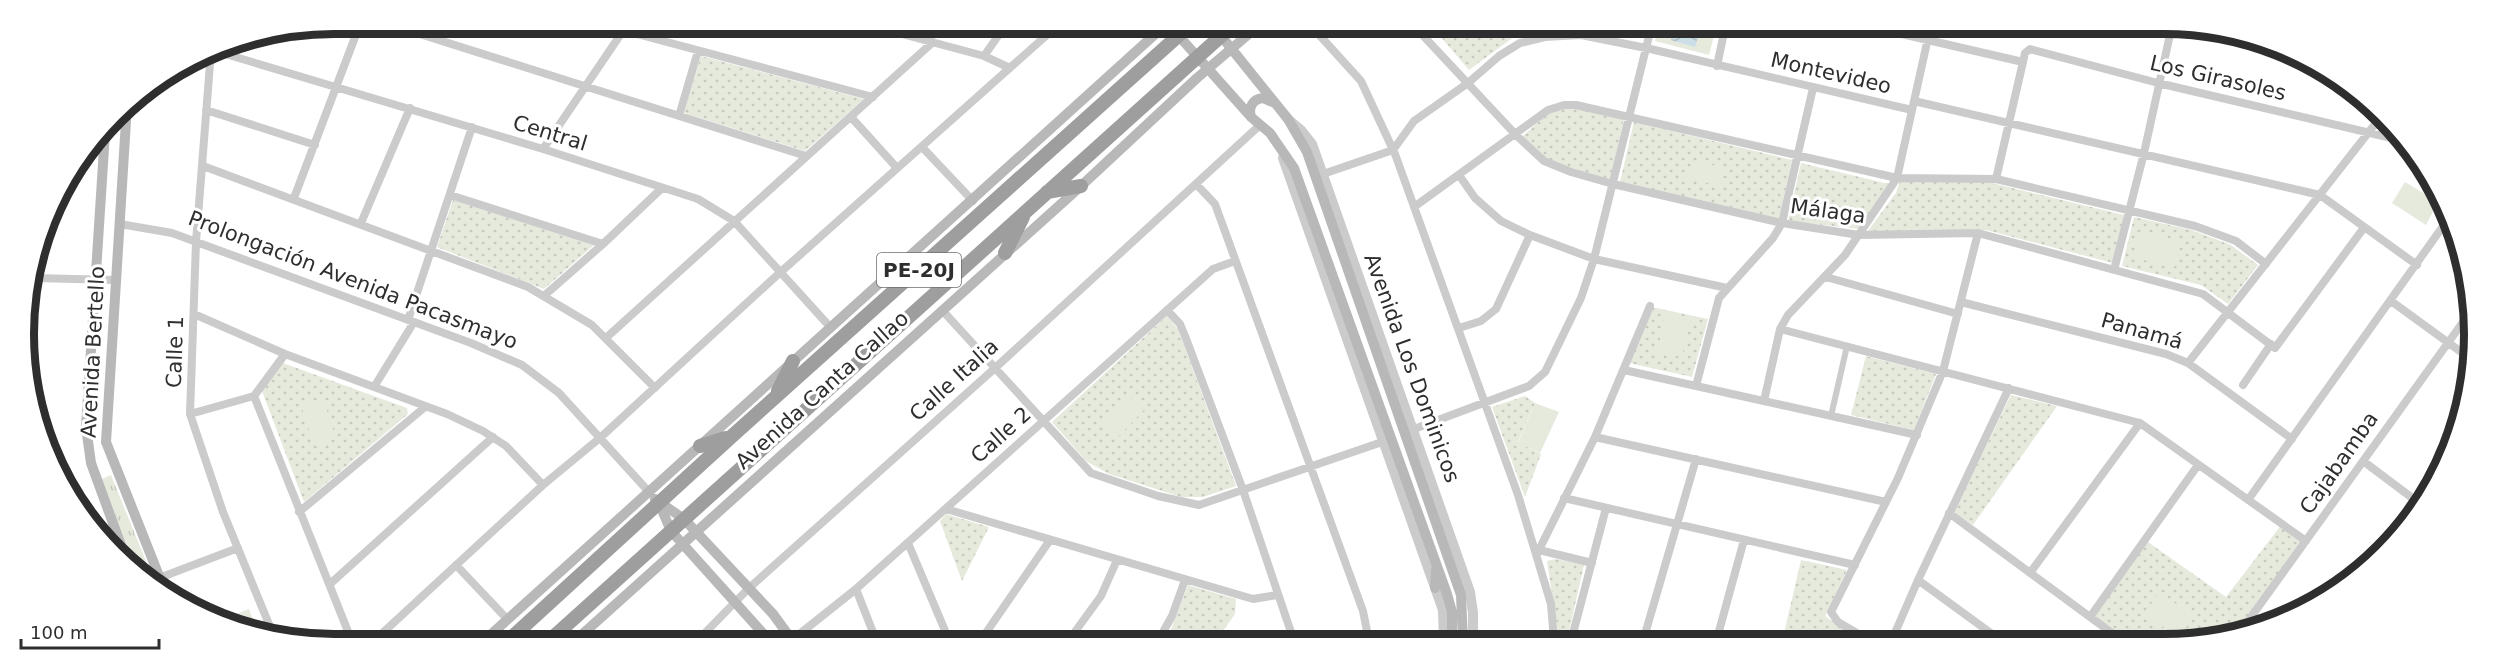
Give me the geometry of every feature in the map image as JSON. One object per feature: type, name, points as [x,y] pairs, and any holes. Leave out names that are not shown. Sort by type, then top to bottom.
[{"type":"highway","name":"Avenida Canta Callao","points":[[515,634],[775,399],[1169,34]]},
{"type":"highway","name":"Avenida Canta Callao","points":[[557,634],[1047,192],[1217,34]]},
{"type":"highway","points":[[1047,192],[1081,186]]},
{"type":"highway","points":[[1005,253],[1026,210]]},
{"type":"highway","points":[[775,399],[793,361]]},
{"type":"highway","points":[[700,446],[731,437]]},
{"type":"main road","name":"Avenida Canta Callao","points":[[492,634],[973,201],[1168,34]]},
{"type":"main road","name":"Avenida Los Dominicos","points":[[1178,34],[1251,117],[1274,138],[1294,168],[1437,564],[1451,607],[1452,634]]},
{"type":"main road","name":"Avenida Los Dominicos","points":[[1225,34],[1272,102],[1288,120],[1307,152],[1461,595],[1464,634]]},
{"type":"main road","name":"Avenida Canta Callao","points":[[583,634],[1249,34]]},
{"type":"main road","points":[[1251,117],[1250,110],[1254,101],[1263,98],[1272,102]]},
{"type":"main road","name":"Avenida Bertello","points":[[126,118],[106,442],[159,578]]},
{"type":"main road","name":"Avenida Bertello","points":[[104,142],[86,427],[88,447],[122,547]]},
{"type":"main road","name":"Prolongación Avenida Pacasmayo","points":[[649,492],[658,503]]},
{"type":"main road","points":[[658,503],[684,519],[773,614],[788,634]]},
{"type":"main road","points":[[658,503],[671,531],[764,634]]},
{"type":"main road","points":[[700,563],[710,562],[713,550]]},
{"type":"main road","points":[[1435,588],[1437,564]]},
{"type":"main road","points":[[1464,627],[1468,634]]},
{"type":"street","points":[[294,198],[356,34]]},
{"type":"street","points":[[419,34],[806,156]]},
{"type":"street","points":[[543,149],[621,34]]},
{"type":"street","points":[[644,34],[698,51],[873,97]]},
{"type":"street","points":[[902,34],[984,57],[1010,68]]},
{"type":"street","points":[[984,57],[1000,34]]},
{"type":"street","points":[[381,634],[543,485],[601,437],[780,273],[1048,34]]},
{"type":"street","points":[[1318,34],[1361,81],[1393,150],[1538,552],[1551,604],[1553,634]]},
{"type":"street","name":"Málaga","points":[[1425,34],[1516,135],[1544,161],[1613,184],[1782,223],[1860,235],[1978,233],[2203,294],[2273,346]]},
{"type":"street","points":[[1414,429],[1529,386],[1545,372],[1581,298],[1594,259],[1650,34]]},
{"type":"street","points":[[1717,66],[1724,34]]},
{"type":"street","points":[[1902,34],[2023,62],[1996,179]]},
{"type":"street","points":[[1764,401],[1780,328],[1788,315],[1826,277],[1860,235],[1897,178],[1929,34]]},
{"type":"street","points":[[2114,270],[2144,153],[2170,34]]},
{"type":"street","name":"Montevideo","points":[[1393,150],[1414,121],[1468,83],[1499,56],[1520,43],[1545,37],[1581,35],[1646,48],[1813,88],[2009,122],[2320,195],[2363,229],[2417,265]]},
{"type":"street","points":[[607,337],[933,42]]},
{"type":"street","name":"Los Girasoles","points":[[2023,62],[2025,53],[2030,49],[2158,83],[2389,137]]},
{"type":"street","points":[[680,116],[698,51]]},
{"type":"street","name":"Central","points":[[225,55],[410,108],[698,199],[734,221],[831,328]]},
{"type":"street","name":"Calle 1","points":[[210,61],[195,242],[190,414],[238,548],[270,628]]},
{"type":"street","points":[[1696,386],[1719,298],[1773,238],[1782,223],[1813,88]]},
{"type":"street","points":[[1414,207],[1548,110],[1564,105],[1629,116],[1797,157],[1897,178],[1996,179],[2195,226],[2236,241],[2266,264]]},
{"type":"street","points":[[361,223],[410,108]]},
{"type":"street","points":[[206,110],[315,145]]},
{"type":"street","points":[[851,117],[897,168]]},
{"type":"street","name":"Avenida Los Dominicos","points":[[1288,120],[1306,136],[1323,174],[1472,599],[1473,634]]},
{"type":"street","points":[[2188,363],[2376,122]]},
{"type":"street","name":"Calle Italia","points":[[704,634],[748,589],[994,369],[1260,124]]},
{"type":"street","points":[[374,387],[411,321],[472,127]]},
{"type":"street","name":"Avenida Los Dominicos","points":[[1274,138],[1289,171],[1385,441],[1444,616],[1444,634]]},
{"type":"street","points":[[922,147],[973,201]]},
{"type":"street","points":[[1323,174],[1393,150]]},
{"type":"street","points":[[203,166],[432,249],[545,295],[575,312],[607,337],[655,387]]},
{"type":"street","points":[[1459,175],[1475,198],[1501,221],[1530,235],[1594,259],[1727,288]]},
{"type":"street","points":[[1196,184],[1215,204],[1363,611],[1368,634]]},
{"type":"street","points":[[545,295],[662,188]]},
{"type":"street","points":[[450,195],[603,244]]},
{"type":"street","name":"Prolongación Avenida Pacasmayo","points":[[120,224],[172,233],[411,321],[522,365],[559,393],[649,492]]},
{"type":"street","points":[[2248,500],[2443,226]]},
{"type":"street","points":[[2243,385],[2363,229]]},
{"type":"street","points":[[1858,634],[1838,622],[1832,615],[1917,435],[1943,371],[1978,233]]},
{"type":"street","points":[[1459,328],[1493,314],[1530,235]]},
{"type":"street","name":"Calle 2","points":[[800,634],[856,589],[1213,269],[1235,261]]},
{"type":"street","points":[[1826,277],[1958,314]]},
{"type":"street","points":[[40,278],[116,280]]},
{"type":"street","points":[[2391,301],[2463,354]]},
{"type":"street","name":"Panamá","points":[[1961,302],[2166,354],[2188,363],[2292,439]]},
{"type":"street","points":[[1538,552],[1595,437],[1650,306]]},
{"type":"street","points":[[942,310],[1091,473],[1121,485],[1186,504],[1199,505],[1385,441]]},
{"type":"street","points":[[1167,310],[1180,324],[1185,336],[1243,490],[1291,634]]},
{"type":"street","points":[[194,314],[285,354],[447,414],[506,446],[543,485]]},
{"type":"street","name":"Cajabamba","points":[[2247,622],[2463,321]]},
{"type":"street","points":[[1780,328],[2140,423],[2306,541]]},
{"type":"street","points":[[1831,416],[1847,346]]},
{"type":"street","points":[[190,414],[254,396],[285,354]]},
{"type":"street","points":[[1624,370],[1917,435]]},
{"type":"street","points":[[1894,634],[2009,388]]},
{"type":"street","points":[[254,396],[349,634]]},
{"type":"street","points":[[299,512],[425,407]]},
{"type":"street","points":[[2030,573],[2140,423]]},
{"type":"street","points":[[330,584],[493,437]]},
{"type":"street","points":[[1595,437],[1886,502]]},
{"type":"street","points":[[1644,634],[1696,459]]},
{"type":"street","points":[[2363,461],[2414,500]]},
{"type":"street","points":[[2090,617],[2198,465]]},
{"type":"street","points":[[1564,498],[1855,565]]},
{"type":"street","points":[[1573,634],[1606,508]]},
{"type":"street","points":[[945,509],[1253,599],[1277,595]]},
{"type":"street","points":[[1949,513],[2113,634]]},
{"type":"street","points":[[985,634],[1050,540]]},
{"type":"street","points":[[1718,634],[1744,540]]},
{"type":"street","points":[[908,543],[946,634]]},
{"type":"street","points":[[159,578],[238,548]]},
{"type":"street","points":[[1538,552],[1592,563]]},
{"type":"street","points":[[1073,634],[1101,596],[1117,560]]},
{"type":"street","points":[[456,565],[507,620]]},
{"type":"street","points":[[1162,634],[1172,616],[1185,580]]},
{"type":"street","points":[[1918,580],[1993,634]]},
{"type":"street","points":[[856,589],[874,634]]},
{"type":"green space","points":[[1438,34],[1521,34],[1511,39],[1469,70]]},
{"type":"green space","points":[[1657,34],[1714,34],[1709,55],[1655,41]]},
{"type":"green space","points":[[701,56],[864,99],[805,151],[684,113]]},
{"type":"green space","points":[[1564,107],[1578,107],[1624,119],[1610,179],[1583,173],[1546,158],[1523,136],[1548,113]]},
{"type":"green space","points":[[1634,122],[1792,160],[1779,219],[1620,182]]},
{"type":"green space","points":[[1692,160],[1725,168],[1720,186],[1687,178]]},
{"type":"green space","points":[[1801,163],[1889,184],[1859,229],[1788,221]]},
{"type":"green space","points":[[1900,181],[1988,182],[2124,215],[2113,263],[1986,230],[1867,232],[1896,193]]},
{"type":"green space","points":[[2405,182],[2430,197],[2435,207],[2426,225],[2392,203]]},
{"type":"green space","points":[[453,200],[594,245],[544,289],[437,247]]},
{"type":"green space","points":[[2134,217],[2192,230],[2231,245],[2258,265],[2228,304],[2201,285],[2122,266]]},
{"type":"green space","points":[[2140,231],[2181,241],[2175,267],[2134,258]]},
{"type":"green space","points":[[1652,307],[1708,319],[1692,377],[1629,363]]},
{"type":"green space","points":[[1666,313],[1691,318],[1682,357],[1657,352]]},
{"type":"green space","points":[[1167,316],[1178,329],[1236,486],[1203,497],[1181,497],[1109,474],[1086,461],[1052,422]]},
{"type":"green space","points":[[1866,356],[1936,374],[1914,430],[1851,415]]},
{"type":"green space","points":[[283,363],[407,408],[408,414],[304,502],[262,391]]},
{"type":"green space","points":[[1127,394],[1144,410],[1116,439],[1099,422]]},
{"type":"green space","points":[[2011,395],[2057,406],[1973,525],[1954,512]]},
{"type":"green space","points":[[1525,396],[1535,403],[1518,442],[1541,454],[1525,497],[1492,407]]},
{"type":"green space","points":[[323,398],[336,438],[314,445],[301,405]]},
{"type":"green space","points":[[1535,403],[1559,412],[1540,453],[1518,443]]},
{"type":"green space","points":[[111,475],[150,571],[129,553],[102,479]]},
{"type":"green space","points":[[946,514],[989,527],[962,581],[940,521]]},
{"type":"green space","points":[[2282,524],[2306,541],[2246,623],[2222,629],[2183,634],[2113,634],[2090,617],[2145,540],[2226,597]]},
{"type":"green space","points":[[1556,559],[1584,565],[1569,631],[1566,634],[1558,634],[1547,561]]},
{"type":"green space","points":[[1801,560],[1847,570],[1825,616],[1851,634],[1784,634]]},
{"type":"green space","points":[[1188,585],[1236,599],[1235,614],[1221,634],[1169,634]]},
{"type":"green space","points":[[2160,592],[2194,617],[2181,634],[2173,634],[2144,613]]},
{"type":"green space","points":[[249,609],[254,623],[238,619],[231,616]]},
{"type":"water","points":[[1673,34],[1698,37],[1695,47],[1671,40]]}]
